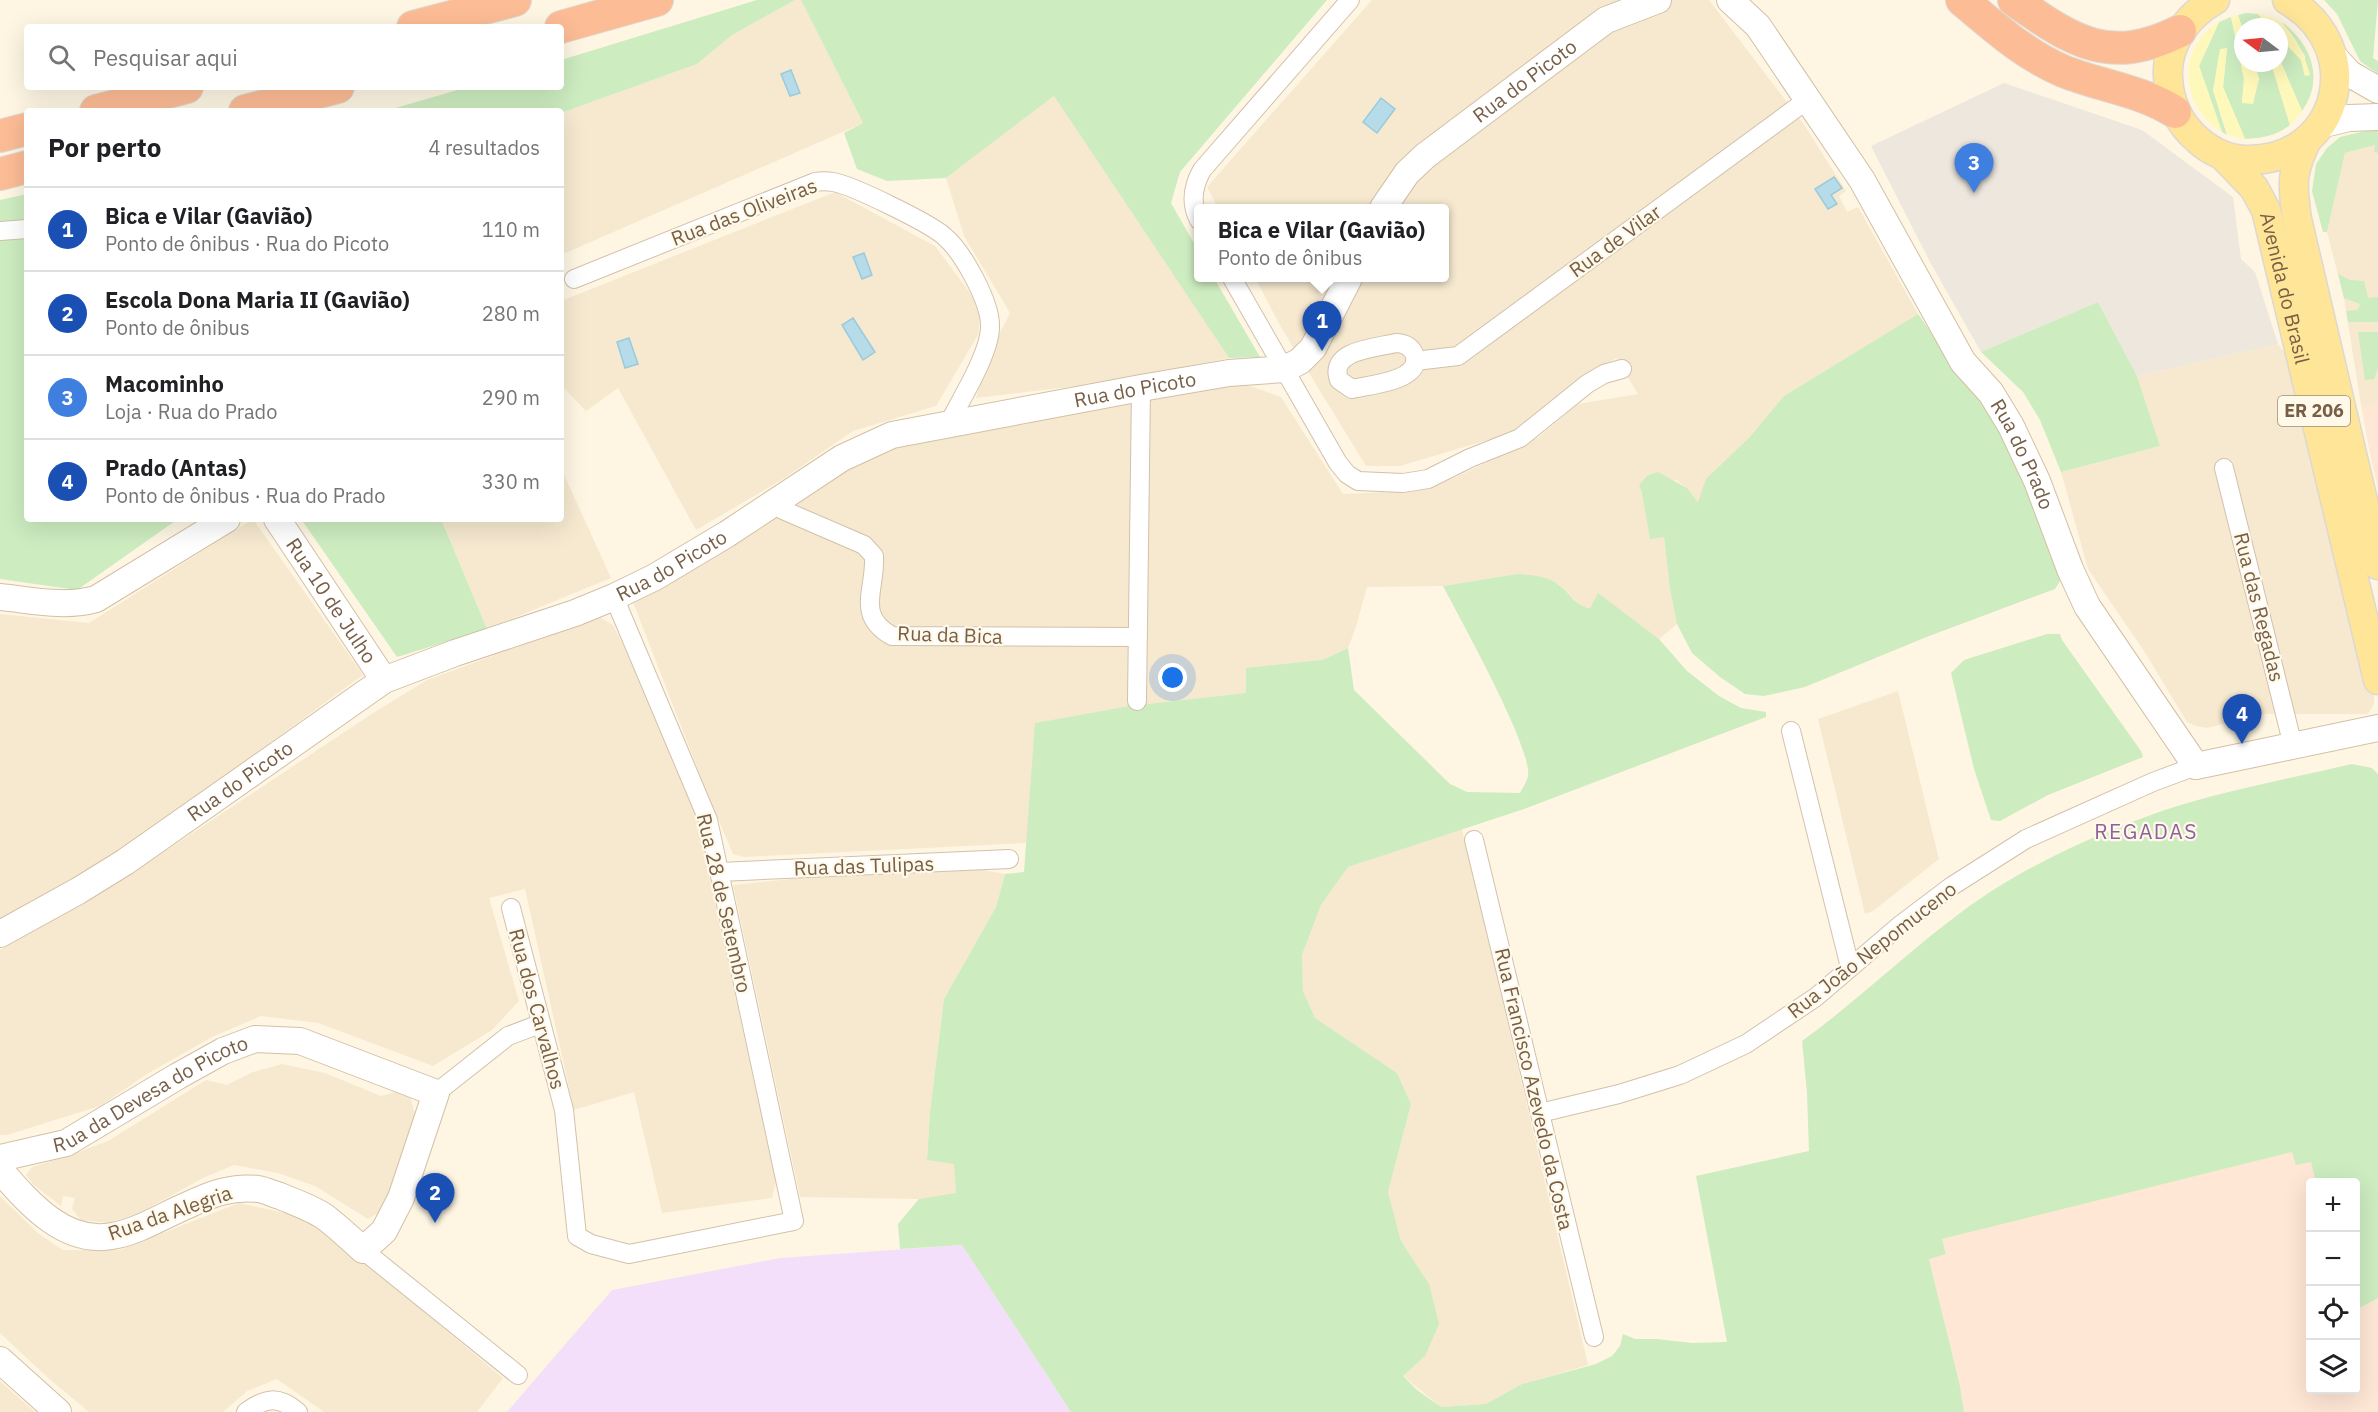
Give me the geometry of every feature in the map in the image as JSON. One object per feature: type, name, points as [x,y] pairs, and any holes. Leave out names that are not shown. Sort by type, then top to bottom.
[{"type":"highway","points":[[564,26],[657,0]]},
{"type":"highway","points":[[1962,0],[2012,43],[2034,57],[2065,71],[2156,100],[2175,112]]},
{"type":"highway","points":[[424,24],[501,2]]},
{"type":"highway","points":[[2022,4],[2075,38],[2096,46],[2119,50],[2159,41],[2180,31]]},
{"type":"highway","points":[[107,108],[176,90]]},
{"type":"highway","points":[[257,108],[326,90]]},
{"type":"highway","points":[[0,136],[24,130]]},
{"type":"highway","points":[[0,174],[24,169]]},
{"type":"main road","name":"Avenida do Brasil","points":[[2287,0],[2305,10],[2323,31],[2334,57],[2334,92],[2329,109],[2295,163],[2292,189],[2297,219],[2378,565]]},
{"type":"main road","name":"Avenida do Brasil","points":[[2208,2],[2180,31],[2171,50],[2167,71],[2169,92],[2175,112],[2187,131],[2204,146],[2223,156],[2240,160],[2276,157],[2292,150],[2313,132]]},
{"type":"main road","name":"Avenida do Brasil","points":[[2223,156],[2254,188],[2266,210],[2378,680]]},
{"type":"street","points":[[1194,212],[1194,184],[1202,170],[1350,0]]},
{"type":"street","name":"Rua do Picoto","points":[[1386,204],[1407,173],[1425,156],[1606,20],[1658,0]]},
{"type":"street","name":"Rua do Prado","points":[[1730,0],[1758,26],[1862,180],[1963,362],[1991,393],[2011,426],[2037,482],[2070,569],[2087,606],[2196,766]]},
{"type":"street","points":[[2334,57],[2350,74],[2378,90]]},
{"type":"street","name":"Rua de Vilar","points":[[1415,361],[1458,356],[1807,100]]},
{"type":"street","points":[[2313,132],[2349,118],[2378,117]]},
{"type":"street","name":"Rua das Oliveiras","points":[[574,279],[815,182],[841,184],[927,224],[944,236],[954,246],[985,298],[990,315],[990,331],[985,349],[949,423]]},
{"type":"street","points":[[0,231],[24,229]]},
{"type":"street","points":[[1234,282],[1338,462],[1347,474],[1358,481],[1373,483],[1428,480],[1470,458],[1520,438],[1587,384],[1604,374],[1622,369]]},
{"type":"street","points":[[1285,369],[1300,361],[1313,348],[1347,282]]},
{"type":"street","name":"Rua do Picoto","points":[[0,934],[125,862],[384,680],[615,597],[701,550],[843,458],[868,445],[892,435],[949,423],[1141,388],[1229,373],[1285,369]]},
{"type":"street","points":[[1137,701],[1141,388]]},
{"type":"street","name":"Rua das Regadas","points":[[2224,468],[2293,746]]},
{"type":"street","name":"Rua da Bica","points":[[777,501],[783,510],[864,545],[874,556],[875,569],[869,600],[871,616],[879,628],[892,636],[1138,637]]},
{"type":"street","points":[[0,597],[59,603],[96,599],[222,522]]},
{"type":"street","name":"Rua 10 de Julho","points":[[280,522],[384,680]]},
{"type":"street","name":"Rua 28 de Setembro","points":[[615,597],[708,820],[794,1221]]},
{"type":"street","points":[[2196,766],[2378,728]]},
{"type":"street","points":[[1791,731],[1850,967]]},
{"type":"street","name":"Rua João Nepomuceno","points":[[1540,1113],[1619,1094],[1680,1075],[1746,1044],[1798,1010],[1899,926],[1952,886],[2026,839],[2153,782],[2196,766]]},
{"type":"street","name":"Rua Francisco Azevedo da Costa","points":[[1474,840],[1594,1337]]},
{"type":"street","name":"Rua das Tulipas","points":[[720,872],[1009,859]]},
{"type":"street","name":"Rua dos Carvalhos","points":[[511,908],[564,1110],[574,1223],[578,1236],[591,1244],[629,1254],[794,1221]]},
{"type":"street","points":[[363,1250],[384,1231],[401,1198],[436,1093],[508,1036],[540,1024]]},
{"type":"street","name":"Rua da Devesa do Picoto","points":[[0,1158],[66,1143],[196,1066],[255,1039],[300,1041],[436,1093]]},
{"type":"street","name":"Rua da Alegria","points":[[0,1170],[30,1204],[56,1224],[73,1232],[96,1237],[112,1236],[129,1231],[210,1195],[229,1189],[260,1189],[292,1201],[324,1216],[518,1376]]},
{"type":"street","points":[[0,1360],[58,1412]]},
{"type":"street","points":[[246,1412],[261,1401],[276,1400],[298,1412]]},
{"type":"shaded area","points":[[795,0],[801,0],[863,123],[564,254],[564,112],[697,64],[732,35]]},
{"type":"shaded area","points":[[1372,0],[1709,0],[1803,123],[1846,191],[1839,196],[1847,212],[1858,207],[1918,314],[1784,396],[1698,502],[1687,488],[1676,480],[1640,489],[1664,537],[1677,624],[1659,639],[1598,594],[1590,608],[1582,607],[1559,584],[1517,574],[1443,586],[1367,587],[1348,648],[1322,660],[1304,663],[1247,693],[1129,706],[1036,723],[1027,843],[744,857],[733,854],[633,602],[852,461],[913,436],[1201,388],[1248,385],[1281,397],[1343,494],[1410,491],[1452,479],[1539,437],[1578,404],[1638,394],[1616,358],[1564,391],[1518,431],[1400,466],[1366,466],[1282,329],[1257,282],[1449,282],[1449,204],[1216,204],[1207,187]]},
{"type":"shaded area","points":[[2004,83],[2142,130],[2233,197],[2241,259],[2255,272],[2278,344],[2137,376],[2098,302],[1981,352],[1930,262],[1871,146]]},
{"type":"shaded area","points":[[1054,96],[1229,358],[1102,383],[976,398],[987,359],[1010,313],[964,236],[946,178]]},
{"type":"shaded area","points":[[2378,145],[2378,405],[2361,405],[2344,298],[2327,232],[2345,153]]},
{"type":"shaded area","points":[[835,192],[935,246],[973,297],[980,318],[978,335],[936,406],[853,431],[783,479],[696,530],[618,388],[586,411],[564,388],[564,300]]},
{"type":"shaded area","points":[[2278,344],[2295,366],[2374,684],[2374,704],[2368,714],[2261,714],[2207,728],[2196,726],[2187,722],[2144,651],[2088,569],[2061,472],[2160,446],[2137,376]]},
{"type":"shaded area","points":[[2361,405],[2378,405],[2378,488],[2370,454]]},
{"type":"shaded area","points":[[564,475],[611,578],[487,629],[442,522],[564,522]]},
{"type":"shaded area","points":[[248,522],[255,522],[363,675],[117,854],[0,923],[0,614],[89,623]]},
{"type":"shaded area","points":[[599,617],[613,625],[625,649],[695,812],[776,1182],[772,1198],[662,1213],[634,1092],[574,1110],[525,889],[489,898],[519,1001],[492,1030],[433,1066],[318,1023],[261,1016],[212,1037],[147,1074],[100,1106],[7,1135],[0,1135],[0,950],[137,870],[370,715],[427,680]]},
{"type":"shaded area","points":[[1898,691],[1939,859],[1873,911],[1865,914],[1818,719]]},
{"type":"shaded area","points":[[1462,829],[1588,1365],[1522,1384],[1486,1404],[1441,1407],[1403,1376],[1425,1356],[1429,1284],[1401,1241],[1388,1192],[1411,1104],[1397,1073],[1315,1018],[1303,991],[1302,955],[1321,905],[1348,867]]},
{"type":"shaded area","points":[[944,863],[1005,874],[996,907],[944,999],[930,1112],[927,1160],[955,1163],[956,1194],[919,1199],[800,1197],[733,885]]},
{"type":"shaded area","points":[[282,1064],[325,1073],[381,1096],[399,1091],[409,1093],[415,1114],[385,1209],[368,1219],[315,1186],[278,1173],[234,1165],[203,1178],[120,1224],[81,1220],[72,1209],[75,1198],[63,1196],[61,1206],[34,1185],[26,1175],[32,1167],[108,1141],[206,1080],[227,1085],[253,1072]]},
{"type":"shaded area","points":[[2292,1152],[2311,1161],[2315,1178],[2306,1178],[2306,1394],[2360,1394],[2360,1308],[2378,1298],[2378,1412],[1964,1412],[1960,1386],[1929,1258],[1946,1254],[1942,1239]]},
{"type":"shaded area","points":[[0,1196],[39,1234],[63,1250],[120,1250],[239,1203],[299,1216],[330,1235],[362,1260],[503,1378],[477,1412],[324,1412],[277,1379],[247,1391],[223,1412],[89,1412],[0,1333]]},
{"type":"shaded area","points":[[962,1245],[1071,1412],[507,1412],[612,1290],[780,1258]]},
{"type":"shaded area","points":[[0,1381],[9,1389],[35,1412],[0,1412]]},
{"type":"green space","points":[[757,0],[795,0],[732,35],[697,64],[564,112],[564,108],[395,108],[458,90],[564,90],[564,59]]},
{"type":"green space","points":[[801,0],[1327,0],[1180,172],[1171,203],[1194,243],[1194,282],[1216,282],[1260,357],[1229,358],[1054,96],[946,178],[887,181],[857,169],[844,133],[863,123]]},
{"type":"green space","points":[[2324,0],[2378,0],[2373,58],[2378,61],[2378,74],[2360,61],[2337,14]]},
{"type":"green space","points":[[2258,14],[2262,18],[2239,18],[2238,15]]},
{"type":"green space","points":[[2231,17],[2234,31],[2234,72],[2243,72],[2244,79],[2242,103],[2259,79],[2257,72],[2274,72],[2290,125],[2285,129],[2263,137],[2245,139],[2223,87],[2227,48],[2213,90],[2227,135],[2222,132],[2199,66],[2219,22]]},
{"type":"green space","points":[[2288,27],[2301,41],[2311,62],[2313,86],[2302,111],[2285,72],[2288,72],[2288,46],[2301,60],[2305,76],[2305,56]]},
{"type":"green space","points":[[2378,128],[2378,153],[2374,152],[2375,145],[2345,153],[2327,232],[2323,232],[2312,191],[2316,164],[2327,148],[2340,137]]},
{"type":"green space","points":[[24,195],[24,522],[174,522],[77,590],[0,579],[0,200]]},
{"type":"green space","points":[[2338,274],[2350,280],[2364,281],[2368,298],[2378,297],[2378,322],[2348,322],[2346,311],[2358,310],[2360,304],[2344,298]]},
{"type":"green space","points":[[2098,302],[2137,376],[2160,446],[2061,472],[2040,420],[2023,392],[1981,352]]},
{"type":"green space","points":[[1918,314],[1960,374],[1984,403],[2006,439],[2028,486],[2058,569],[2060,581],[2055,589],[1929,636],[1805,687],[1764,696],[1745,694],[1720,677],[1692,653],[1677,624],[1664,537],[1650,539],[1639,485],[1647,476],[1658,472],[1687,488],[1698,502],[1706,479],[1750,437],[1784,396]]},
{"type":"green space","points":[[2358,332],[2378,332],[2378,368],[2374,379],[2365,380]]},
{"type":"green space","points":[[303,522],[442,522],[487,629],[397,657]]},
{"type":"green space","points":[[1517,574],[1539,576],[1554,582],[1577,602],[1590,608],[1598,593],[1659,639],[1687,671],[1719,696],[1741,708],[1766,712],[1766,717],[1524,809],[1348,867],[1321,905],[1302,955],[1303,991],[1315,1018],[1397,1073],[1411,1104],[1388,1192],[1401,1241],[1429,1284],[1439,1324],[1425,1356],[1403,1376],[1417,1390],[1441,1407],[1486,1404],[1522,1384],[1596,1364],[1612,1356],[1620,1346],[1623,1334],[1635,1339],[1692,1343],[1727,1342],[1696,1176],[1809,1151],[1802,1041],[1965,909],[1990,892],[2059,853],[2135,821],[2184,804],[2352,764],[2372,768],[2378,774],[2378,1298],[2360,1308],[2360,1178],[2315,1178],[2311,1162],[2296,1165],[2292,1152],[1942,1239],[1946,1254],[1929,1259],[1960,1386],[1964,1412],[1071,1412],[962,1245],[900,1249],[898,1224],[919,1199],[956,1193],[954,1164],[927,1160],[930,1112],[944,999],[996,907],[1005,874],[1024,872],[1035,723],[1129,706],[1246,693],[1246,668],[1322,660],[1348,648],[1354,690],[1450,784],[1467,792],[1520,793],[1528,776],[1519,739],[1508,712],[1443,586]]},
{"type":"green space","points":[[2047,634],[2060,634],[2143,757],[2048,795],[2000,821],[1991,820],[1974,769],[1951,673],[1964,660]]},
{"type":"sand","points":[[2258,14],[2273,18],[2262,18]]},
{"type":"sand","points":[[2238,15],[2239,18],[2234,18],[2234,31],[2231,17]]},
{"type":"sand","points":[[2219,22],[2199,66],[2222,132],[2208,122],[2198,109],[2191,94],[2189,78],[2190,62],[2195,46],[2205,33]]},
{"type":"sand","points":[[2288,30],[2303,54],[2310,75],[2305,76],[2301,60],[2288,46]]},
{"type":"sand","points":[[2227,48],[2223,87],[2245,139],[2227,135],[2213,90],[2220,49]]},
{"type":"sand","points":[[2243,72],[2257,72],[2259,79],[2253,104],[2242,103]]},
{"type":"sand","points":[[2274,72],[2285,72],[2302,111],[2290,125]]},
{"type":"water","points":[[791,70],[800,93],[790,96],[781,74]]},
{"type":"water","points":[[1381,98],[1395,109],[1377,133],[1363,122]]},
{"type":"water","points":[[1834,177],[1842,188],[1831,195],[1837,204],[1828,209],[1815,189]]},
{"type":"water","points":[[864,253],[872,275],[862,279],[853,257]]},
{"type":"water","points":[[853,318],[875,352],[863,360],[842,325]]},
{"type":"water","points":[[629,338],[638,364],[625,368],[617,342]]},
{"type":"place","name":"Macominho","points":[[1974,193]]},
{"type":"place","name":"Bica e Vilar (Gavião)","points":[[1322,351]]},
{"type":"place","name":"Prado (Antas)","points":[[2242,744]]},
{"type":"place","name":"Escola Dona Maria II (Gavião)","points":[[435,1223]]},
{"type":"district","name":"REGADAS","points":[[2146,832]]}]
